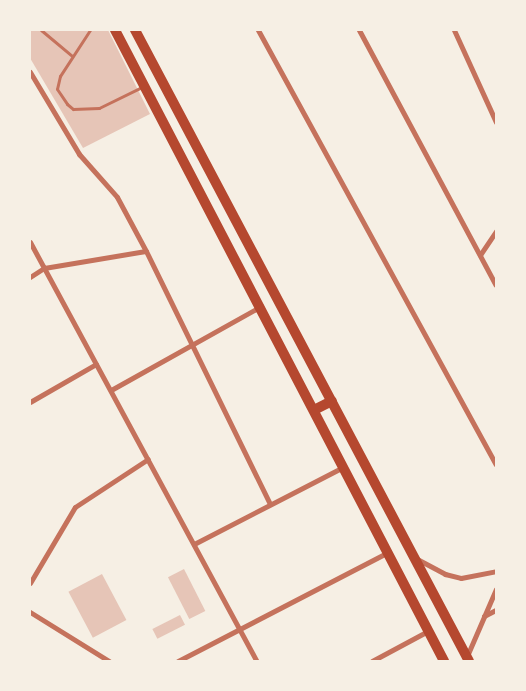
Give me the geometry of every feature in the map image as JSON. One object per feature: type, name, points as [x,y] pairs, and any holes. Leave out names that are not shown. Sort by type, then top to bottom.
[{"type":"main road","points":[[116,30],[444,661]]},
{"type":"main road","points":[[135,30],[468,659]]},
{"type":"main road","points":[[314,410],[332,401]]},
{"type":"street","points":[[258,30],[496,464]]},
{"type":"street","points":[[359,30],[496,285]]},
{"type":"street","points":[[454,30],[496,122]]},
{"type":"street","points":[[30,72],[79,154],[117,197],[146,251],[269,502]]},
{"type":"street","points":[[480,255],[496,231]]},
{"type":"street","points":[[30,242],[257,661]]},
{"type":"street","points":[[30,277],[44,268],[146,251]]},
{"type":"street","points":[[111,390],[261,306]]},
{"type":"street","points":[[30,402],[96,364]]},
{"type":"street","points":[[30,583],[75,507],[148,459]]},
{"type":"street","points":[[194,544],[269,502],[344,467]]},
{"type":"street","points":[[178,661],[388,552]]},
{"type":"street","points":[[416,558],[445,574],[461,578],[496,571]]},
{"type":"street","points":[[468,659],[483,617],[496,589]]},
{"type":"street","points":[[483,617],[496,610]]},
{"type":"street","points":[[30,612],[109,661]]},
{"type":"street","points":[[372,661],[428,630]]},
{"type":"lane","points":[[41,30],[72,56]]},
{"type":"lane","points":[[90,30],[60,76],[57,89],[73,109],[99,108],[145,86]]},
{"type":"building","points":[[30,30],[108,30],[150,114],[83,148],[30,58]]},
{"type":"building","points":[[184,569],[205,611],[189,619],[168,577]]},
{"type":"building","points":[[102,574],[126,620],[93,638],[68,592]]},
{"type":"building","points":[[180,615],[185,625],[157,639],[152,629]]}]
